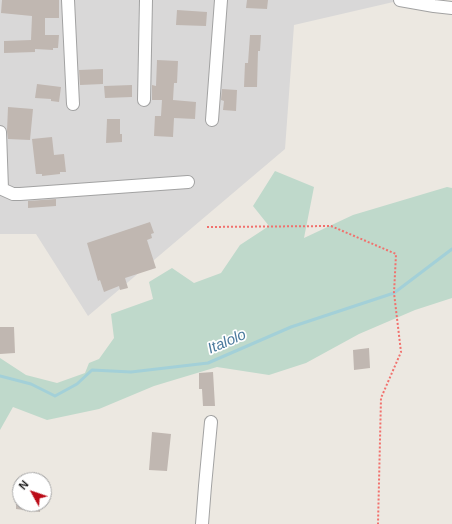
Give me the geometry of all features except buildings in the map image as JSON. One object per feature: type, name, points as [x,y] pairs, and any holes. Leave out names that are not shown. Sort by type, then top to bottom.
[{"type":"street","points":[[68,0],[73,104]]},
{"type":"street","points":[[144,100],[146,0]]},
{"type":"street","points":[[212,120],[221,0]]},
{"type":"street","points":[[400,0],[452,8]]},
{"type":"street","points":[[0,132],[2,189],[13,194],[188,182]]},
{"type":"street","points":[[202,524],[204,486],[211,422]]},
{"type":"path","points":[[207,226],[331,226],[396,254],[394,293],[401,352],[381,398],[378,524]]},
{"type":"shaded area","points":[[0,0],[402,0],[294,25],[285,149],[88,316],[36,234],[0,234]]},
{"type":"green space","points":[[275,171],[314,187],[304,238],[353,215],[447,187],[452,188],[452,298],[415,310],[359,334],[306,363],[269,375],[217,367],[154,386],[99,409],[47,420],[13,407],[0,430],[0,358],[26,375],[57,383],[85,373],[89,363],[99,359],[114,338],[111,314],[153,299],[149,282],[172,268],[194,283],[221,273],[240,245],[269,226],[253,206]]},
{"type":"waterway","name":"Italolo","points":[[0,376],[31,384],[55,396],[77,384],[92,370],[131,372],[208,363],[291,327],[394,293],[452,249]]}]
